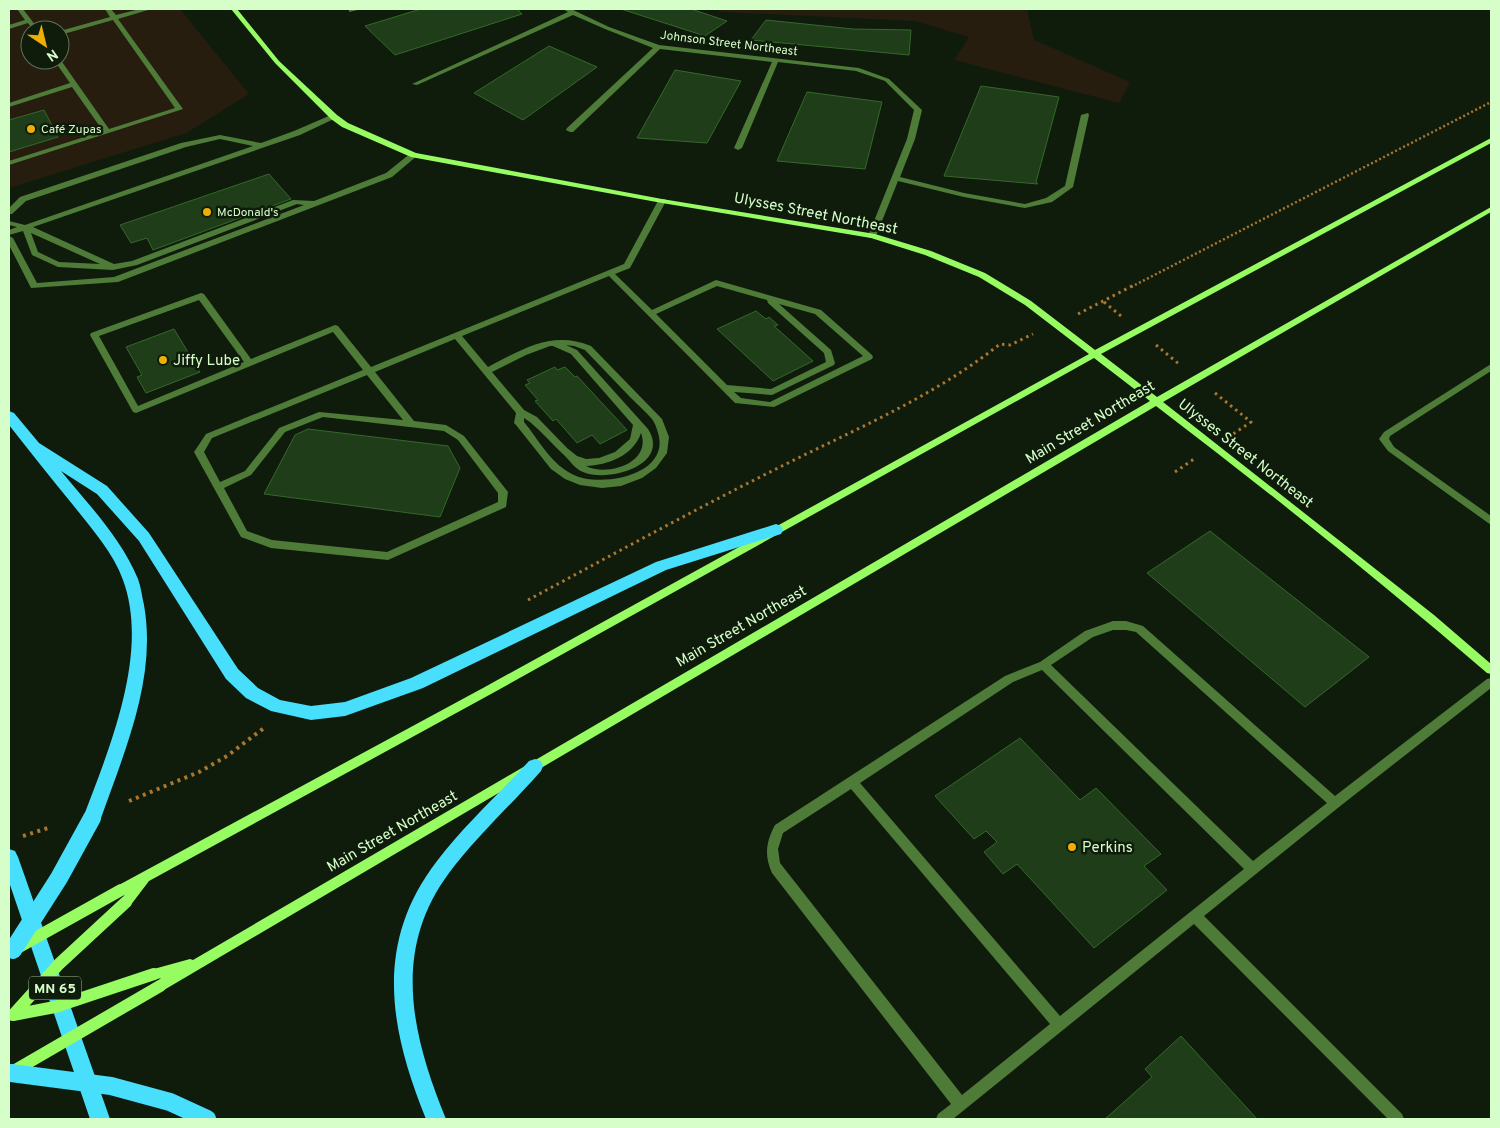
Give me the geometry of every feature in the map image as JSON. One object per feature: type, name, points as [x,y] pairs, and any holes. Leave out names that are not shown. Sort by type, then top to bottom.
[{"type":"highway","points":[[9,416],[108,538],[131,580],[140,622],[140,646],[133,696],[119,744],[92,818],[59,878],[10,952]]},
{"type":"highway","points":[[34,448],[102,490],[144,537],[232,674],[252,693],[277,706],[311,713],[345,708],[417,683],[661,566],[776,530]]},
{"type":"highway","points":[[436,1119],[414,1058],[402,1002],[404,963],[411,930],[423,901],[442,868],[535,766]]},
{"type":"highway","name":"MN 65","points":[[9,857],[100,1119]]},
{"type":"highway","points":[[10,1073],[111,1086],[170,1102],[206,1119]]},
{"type":"main road","name":"Ulysses Street Northeast","points":[[234,9],[277,62],[334,117],[345,125],[414,155],[662,201],[872,236],[928,252],[982,275],[1028,303],[1095,354],[1308,520],[1491,670]]},
{"type":"main road","points":[[10,1016],[123,896],[148,875],[487,692],[1095,354],[1491,140]]},
{"type":"main road","name":"Main Street Northeast","points":[[10,1073],[1156,402],[1491,209]]},
{"type":"main road","points":[[10,952],[123,896]]},
{"type":"main road","points":[[10,1016],[55,1007],[154,974],[200,962]]},
{"type":"street","points":[[20,9],[28,20]]},
{"type":"street","points":[[9,163],[179,109],[108,9]]},
{"type":"street","points":[[70,30],[146,9]]},
{"type":"street","points":[[351,11],[359,9]]},
{"type":"street","points":[[415,84],[569,11]]},
{"type":"street","name":"Johnson Street Northeast","points":[[569,11],[658,47],[857,70],[887,80],[918,110],[911,139],[896,178]]},
{"type":"street","points":[[570,130],[658,47]]},
{"type":"street","points":[[738,148],[776,60]]},
{"type":"street","points":[[64,70],[107,132]]},
{"type":"street","points":[[9,105],[74,84]]},
{"type":"street","points":[[872,236],[896,178],[964,196],[1025,206],[1049,200],[1069,187],[1085,115]]},
{"type":"street","points":[[9,233],[261,145],[334,117]]},
{"type":"street","points":[[9,212],[23,199],[184,145],[220,137],[261,145]]},
{"type":"street","points":[[9,238],[34,286],[115,280],[389,175],[414,155]]},
{"type":"street","points":[[218,487],[248,473],[282,430],[322,414],[446,428],[461,438],[503,492],[503,504],[388,556],[272,544],[244,534],[218,487],[199,452],[210,436],[627,266],[662,201]]},
{"type":"street","points":[[25,227],[35,253],[58,264],[113,267],[134,263],[296,202],[315,203]]},
{"type":"street","points":[[9,223],[25,227],[113,267]]},
{"type":"street","points":[[610,273],[650,314],[738,401],[771,405],[870,358],[818,312],[716,283],[650,314]]},
{"type":"street","points":[[249,363],[201,296],[94,335],[136,410],[335,328],[410,424]]},
{"type":"street","points":[[725,388],[772,392],[831,363],[828,352],[768,298]]},
{"type":"street","points":[[457,336],[521,412],[532,417],[570,458],[582,468],[599,473],[616,472],[631,466],[644,457],[648,447],[647,435],[574,352],[554,342]]},
{"type":"street","points":[[487,371],[554,342],[567,341],[588,348],[657,419],[663,429],[665,440],[663,451],[657,461],[636,478],[619,483],[601,485],[584,483],[568,477],[556,468],[519,422],[521,412]]},
{"type":"street","points":[[1491,367],[1387,434],[1384,439],[1390,450],[1491,522]]},
{"type":"street","points":[[570,458],[586,462],[602,461],[616,455],[633,443],[638,435],[638,424]]},
{"type":"street","points":[[961,1105],[776,869],[770,856],[772,842],[779,830],[1009,679],[1044,665],[1101,627],[1115,624],[1128,624],[1139,629],[1335,802]]},
{"type":"street","points":[[1044,665],[1253,869]]},
{"type":"street","points":[[943,1119],[1335,802],[1491,682]]},
{"type":"street","points":[[852,782],[1059,1026]]},
{"type":"street","points":[[1194,916],[1397,1119]]},
{"type":"path","points":[[1104,302],[1491,102]]},
{"type":"path","points":[[524,602],[776,469],[917,401],[966,371],[1000,344]]},
{"type":"path","points":[[129,801],[200,772],[227,756],[254,735]]},
{"type":"path","points":[[17,838],[48,828]]},
{"type":"shaded area","points":[[9,9],[180,9],[249,94],[186,133],[9,188]]},
{"type":"shaded area","points":[[716,9],[1027,9],[1034,40],[1130,82],[1119,103],[954,60],[969,37],[915,21],[722,12]]},
{"type":"building","points":[[421,9],[517,9],[522,14],[395,55],[365,26]]},
{"type":"building","points":[[621,9],[691,9],[727,21],[705,36]]},
{"type":"building","points":[[766,20],[853,29],[911,30],[909,55],[751,40]]},
{"type":"building","points":[[549,46],[597,67],[523,120],[474,93]]},
{"type":"building","points":[[675,70],[741,81],[707,143],[637,138]]},
{"type":"building","points":[[981,86],[1059,97],[1036,182],[1038,184],[944,176]]},
{"type":"building","points":[[807,92],[882,102],[865,169],[777,161]]},
{"type":"building","name":"Café Zupas","points":[[44,110],[58,137],[9,152],[9,120]]},
{"type":"building","name":"McDonald's","points":[[269,174],[291,199],[153,250],[147,238],[131,243],[120,225]]},
{"type":"building","points":[[756,311],[766,319],[769,317],[778,325],[774,326],[813,361],[773,381],[717,329]]},
{"type":"building","name":"Jiffy Lube","points":[[174,329],[200,372],[146,393],[137,377],[142,375],[126,347]]},
{"type":"building","points":[[555,367],[557,370],[565,367],[575,377],[577,376],[627,430],[600,444],[592,435],[577,443],[556,419],[553,421],[535,401],[538,400],[525,385],[530,383],[527,380]]},
{"type":"building","points":[[308,429],[448,446],[460,468],[440,517],[264,494],[295,435]]},
{"type":"building","points":[[1210,531],[1369,657],[1305,707],[1147,573]]},
{"type":"building","name":"Perkins","points":[[1020,738],[1080,800],[1096,788],[1161,854],[1144,866],[1167,890],[1094,948],[1017,864],[1003,874],[984,852],[997,842],[986,831],[974,839],[935,796]]},
{"type":"building","points":[[1181,1036],[1257,1119],[1105,1119],[1152,1077],[1145,1069]]},
{"type":"place","name":"Café Zupas","points":[[31,129]]},
{"type":"place","name":"McDonald's","points":[[207,212]]},
{"type":"place","name":"Jiffy Lube","points":[[163,360]]},
{"type":"place","name":"Perkins","points":[[1072,847]]}]
